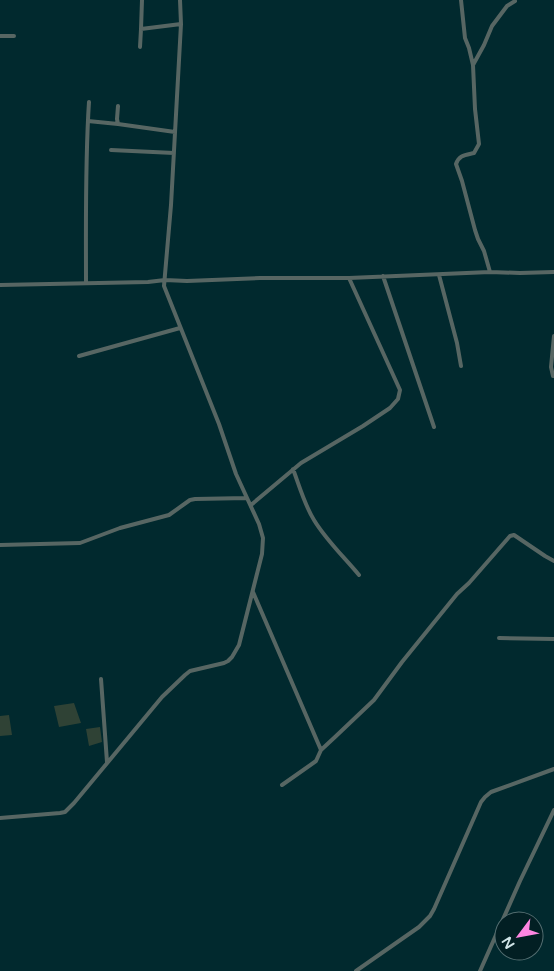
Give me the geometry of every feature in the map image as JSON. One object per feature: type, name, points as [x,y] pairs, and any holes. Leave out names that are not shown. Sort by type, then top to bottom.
[{"type":"street","points":[[140,47],[142,0]]},
{"type":"street","points":[[0,818],[65,812],[162,697],[184,675],[190,671],[216,665],[230,659],[239,645],[253,592],[263,546],[259,524],[236,474],[219,424],[166,292],[165,280],[172,206],[181,24],[180,0]]},
{"type":"street","points":[[461,0],[465,38],[473,65],[479,144],[474,153],[462,156],[456,164],[467,197],[474,230],[484,251],[490,272]]},
{"type":"street","points":[[473,65],[492,26],[507,6],[515,1]]},
{"type":"street","points":[[141,29],[181,24]]},
{"type":"street","points":[[0,36],[14,36]]},
{"type":"street","points":[[86,283],[89,102]]},
{"type":"street","points":[[118,106],[118,124]]},
{"type":"street","points":[[88,121],[175,132]]},
{"type":"street","points":[[110,150],[174,153]]},
{"type":"street","points":[[0,285],[260,278],[349,278],[490,272],[554,272]]},
{"type":"street","points":[[439,274],[461,366]]},
{"type":"street","points":[[383,276],[434,427]]},
{"type":"street","points":[[251,505],[293,469],[390,408],[398,399],[400,390],[349,278]]},
{"type":"street","points":[[79,356],[180,328]]},
{"type":"street","points":[[554,336],[551,366],[554,376]]},
{"type":"street","points":[[293,469],[314,521],[359,575]]},
{"type":"street","points":[[0,545],[80,543],[120,528],[169,515],[190,500],[248,498]]},
{"type":"street","points":[[282,785],[316,761],[321,750],[374,700],[457,594],[510,536],[514,535],[554,561]]},
{"type":"street","points":[[253,592],[321,750]]},
{"type":"street","points":[[499,638],[554,639]]},
{"type":"street","points":[[101,679],[107,762]]},
{"type":"street","points":[[356,971],[419,927],[430,916],[481,802],[485,797],[491,792],[554,769]]},
{"type":"street","points":[[480,971],[554,810]]},
{"type":"green space","points":[[74,703],[81,723],[59,727],[54,706]]},
{"type":"green space","points":[[9,715],[12,735],[0,736],[0,716]]},
{"type":"green space","points":[[100,727],[102,742],[89,746],[86,729]]}]
